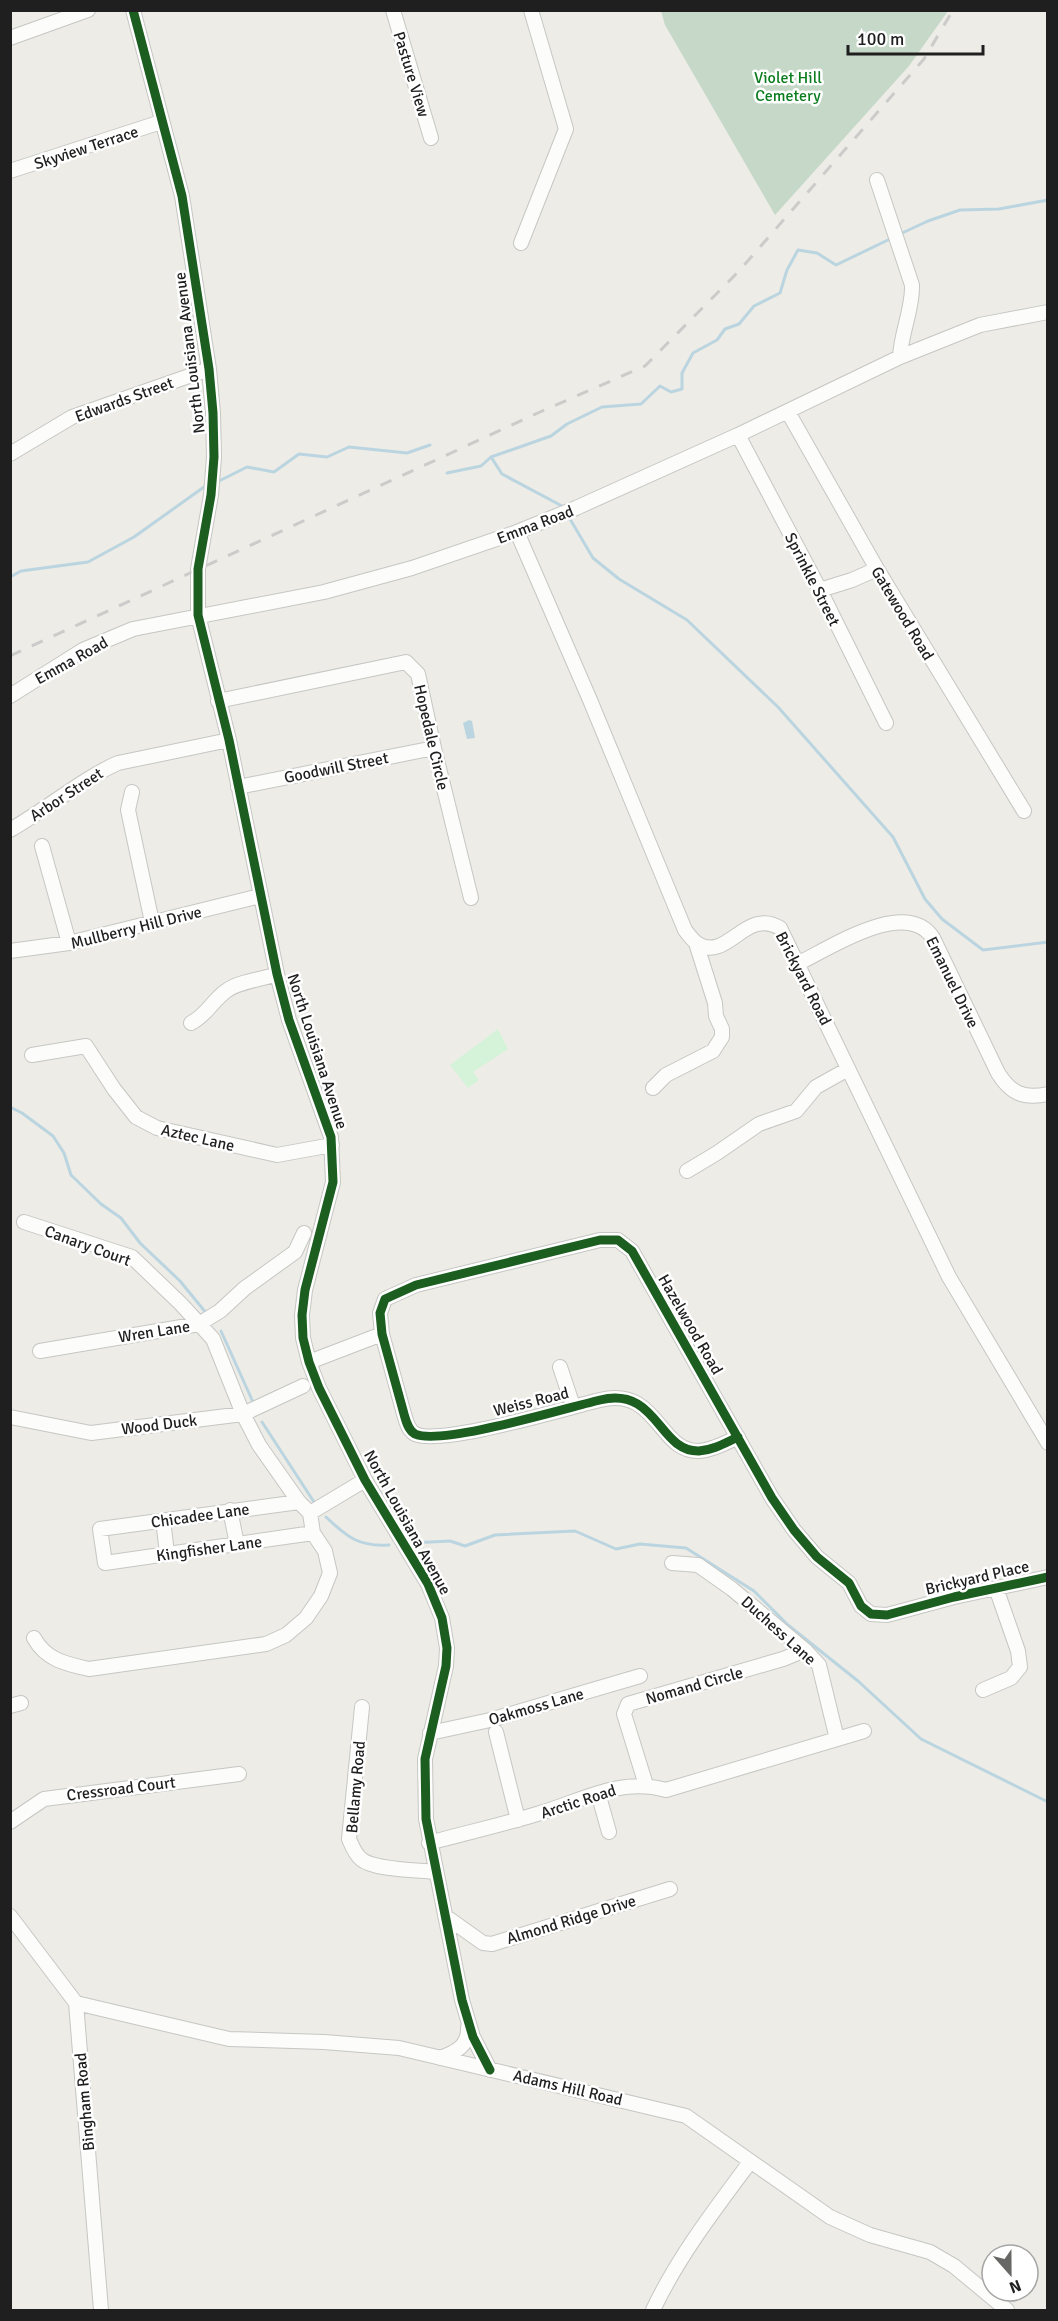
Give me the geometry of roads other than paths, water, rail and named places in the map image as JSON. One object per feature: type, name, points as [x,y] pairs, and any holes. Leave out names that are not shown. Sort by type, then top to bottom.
[{"type":"street","points":[[10,38],[88,10]]},
{"type":"street","name":"North Louisiana Avenue","points":[[133,10],[184,208],[209,369],[214,457],[209,510],[199,563],[198,615],[229,740],[276,974],[289,1020],[324,1113],[332,1145],[333,1182],[305,1290],[302,1315],[303,1338],[309,1362],[365,1480],[428,1584],[445,1630],[446,1666],[426,1759],[424,1792],[429,1843],[467,2016],[473,2037],[490,2070]]},
{"type":"street","name":"Pasture View","points":[[393,10],[431,138]]},
{"type":"street","points":[[521,243],[566,129],[531,10]]},
{"type":"street","name":"Skyview Terrace","points":[[10,171],[161,122]]},
{"type":"street","points":[[877,180],[912,285],[913,299],[901,339],[900,357]]},
{"type":"street","name":"Emma Road","points":[[10,696],[83,650],[133,629],[324,592],[412,568],[517,532],[738,435],[900,357],[980,325],[1047,312]]},
{"type":"street","name":"Edwards Street","points":[[10,454],[72,417],[209,369]]},
{"type":"street","name":"Gatewood Road","points":[[788,412],[877,569],[1024,811]]},
{"type":"street","name":"Sprinkle Street","points":[[738,435],[820,590],[886,723]]},
{"type":"street","points":[[517,532],[590,700],[685,930],[696,944],[715,1003],[716,1016],[722,1029],[722,1037],[713,1052],[666,1075],[653,1088]]},
{"type":"street","points":[[820,590],[877,569]]},
{"type":"street","name":"Hopedale Circle","points":[[218,702],[406,662],[418,674],[471,898]]},
{"type":"street","name":"Arbor Street","points":[[10,830],[42,812],[102,770],[118,763],[229,740]]},
{"type":"street","name":"Goodwill Street","points":[[238,787],[434,748]]},
{"type":"street","points":[[132,792],[128,810],[152,922]]},
{"type":"street","points":[[42,846],[69,943]]},
{"type":"street","name":"Mullberry Hill Drive","points":[[10,951],[69,943],[260,896]]},
{"type":"street","name":"Brickyard Road","points":[[696,944],[707,948],[718,946],[754,924],[763,922],[780,928],[786,936],[950,1277],[1047,1440]]},
{"type":"street","name":"Emanuel Drive","points":[[799,963],[877,925],[905,923],[922,926],[933,938],[998,1073],[1007,1086],[1020,1095],[1047,1094]]},
{"type":"street","points":[[191,1023],[203,1017],[228,989],[276,974]]},
{"type":"street","name":"Aztec Lane","points":[[32,1055],[86,1046],[110,1084],[136,1118],[157,1128],[277,1155],[332,1145]]},
{"type":"street","points":[[687,1171],[759,1124],[796,1111],[816,1087],[848,1069]]},
{"type":"street","name":"Canary Court","points":[[24,1222],[132,1257],[181,1304],[213,1339],[243,1414],[259,1445],[299,1502],[310,1513]]},
{"type":"street","name":"Wren Lane","points":[[40,1351],[199,1324],[220,1311],[245,1288],[295,1252],[304,1233]]},
{"type":"street","name":"Hazelwood Road","points":[[382,1334],[380,1313],[385,1299],[416,1285],[600,1240],[618,1240],[632,1251],[772,1498],[794,1530],[817,1557],[849,1583],[861,1606],[871,1614],[887,1615],[913,1607]]},
{"type":"street","points":[[309,1362],[382,1334]]},
{"type":"street","name":"Weiss Road","points":[[382,1334],[408,1427],[415,1434],[435,1436],[480,1429],[614,1396],[639,1403],[677,1444],[696,1451],[712,1449],[738,1437]]},
{"type":"street","points":[[560,1367],[573,1406]]},
{"type":"street","name":"Wood Duck","points":[[10,1417],[91,1433],[243,1414],[303,1386]]},
{"type":"street","points":[[34,1638],[40,1649],[61,1664],[89,1668],[266,1644],[286,1635],[306,1618],[321,1596],[330,1574],[325,1551],[313,1533],[310,1513],[365,1480]]},
{"type":"street","name":"Chicadee Lane","points":[[105,1563],[100,1529],[299,1502]]},
{"type":"street","points":[[230,1510],[237,1544]]},
{"type":"street","points":[[163,1520],[167,1554]]},
{"type":"street","name":"Kingfisher Lane","points":[[105,1563],[313,1533]]},
{"type":"street","name":"Duchess Lane","points":[[672,1563],[698,1565],[732,1589],[805,1650],[819,1665],[837,1739]]},
{"type":"street","name":"Brickyard Place","points":[[913,1607],[1047,1576]]},
{"type":"street","points":[[983,1690],[1011,1678],[1020,1667],[1018,1651],[996,1588]]},
{"type":"street","name":"Nomand Circle","points":[[646,1785],[624,1714],[628,1704],[783,1659],[805,1650]]},
{"type":"street","name":"Oakmoss Lane","points":[[430,1733],[490,1720],[640,1676]]},
{"type":"street","name":"Bellamy Road","points":[[362,1707],[349,1839],[362,1860],[373,1865],[435,1872]]},
{"type":"street","name":"Arctic Road","points":[[429,1843],[518,1820],[624,1786],[646,1785],[666,1790],[864,1731]]},
{"type":"street","points":[[496,1732],[518,1820]]},
{"type":"street","name":"Cressroad Court","points":[[10,1822],[44,1799],[239,1774]]},
{"type":"street","points":[[598,1793],[609,1832]]},
{"type":"street","name":"Almond Ridge Drive","points":[[445,1916],[483,1943],[492,1944],[670,1889]]},
{"type":"street","points":[[10,1916],[76,2003]]},
{"type":"street","name":"Adams Hill Road","points":[[76,2003],[229,2039],[390,2047],[531,2078],[686,2116],[830,2217],[870,2235],[930,2252],[954,2266],[1006,2310]]},
{"type":"street","name":"Bingham Road","points":[[76,2003],[101,2310]]},
{"type":"street","points":[[440,2058],[454,2053],[467,2041],[467,2016]]},
{"type":"street","points":[[653,2310],[663,2288],[696,2237],[750,2162]]},
{"type":"water","points":[[472,721],[475,738],[467,739],[463,723]]},
{"type":"waterway","points":[[900,234],[960,210],[999,209],[1048,200]]},
{"type":"waterway","points":[[447,473],[481,466],[491,457],[551,436],[567,424],[602,407],[641,404],[660,386],[671,392],[682,389],[682,373],[693,353],[717,340],[725,329],[739,324],[754,306],[780,293],[787,270],[798,250],[817,253],[836,265],[890,239]]},
{"type":"waterway","points":[[219,481],[247,467],[274,472],[299,454],[327,457],[349,447],[407,453],[430,445]]},
{"type":"waterway","points":[[491,457],[502,474],[562,506]]},
{"type":"waterway","points":[[10,577],[21,571],[88,562],[134,537],[204,487]]},
{"type":"waterway","points":[[570,519],[593,558],[619,579],[687,620],[778,707],[893,837],[925,899],[942,919],[983,950],[1048,942]]},
{"type":"waterway","points":[[10,1107],[53,1136],[64,1153],[71,1175],[101,1204],[121,1218],[140,1243],[180,1281],[207,1314]]},
{"type":"waterway","points":[[221,1331],[253,1402]]},
{"type":"waterway","points":[[262,1422],[314,1502]]},
{"type":"waterway","points":[[326,1517],[354,1539],[369,1544],[389,1545]]},
{"type":"waterway","points":[[411,1543],[450,1541],[465,1546],[495,1535],[575,1531],[616,1549],[640,1544],[686,1548],[754,1591],[788,1625],[858,1681],[921,1739],[1048,1802]]},
{"type":"railway","points":[[10,656],[645,366],[739,271],[924,59],[953,10]]},
{"type":"park label","name":"Violet Hill Cemetery","points":[[788,86]]}]
